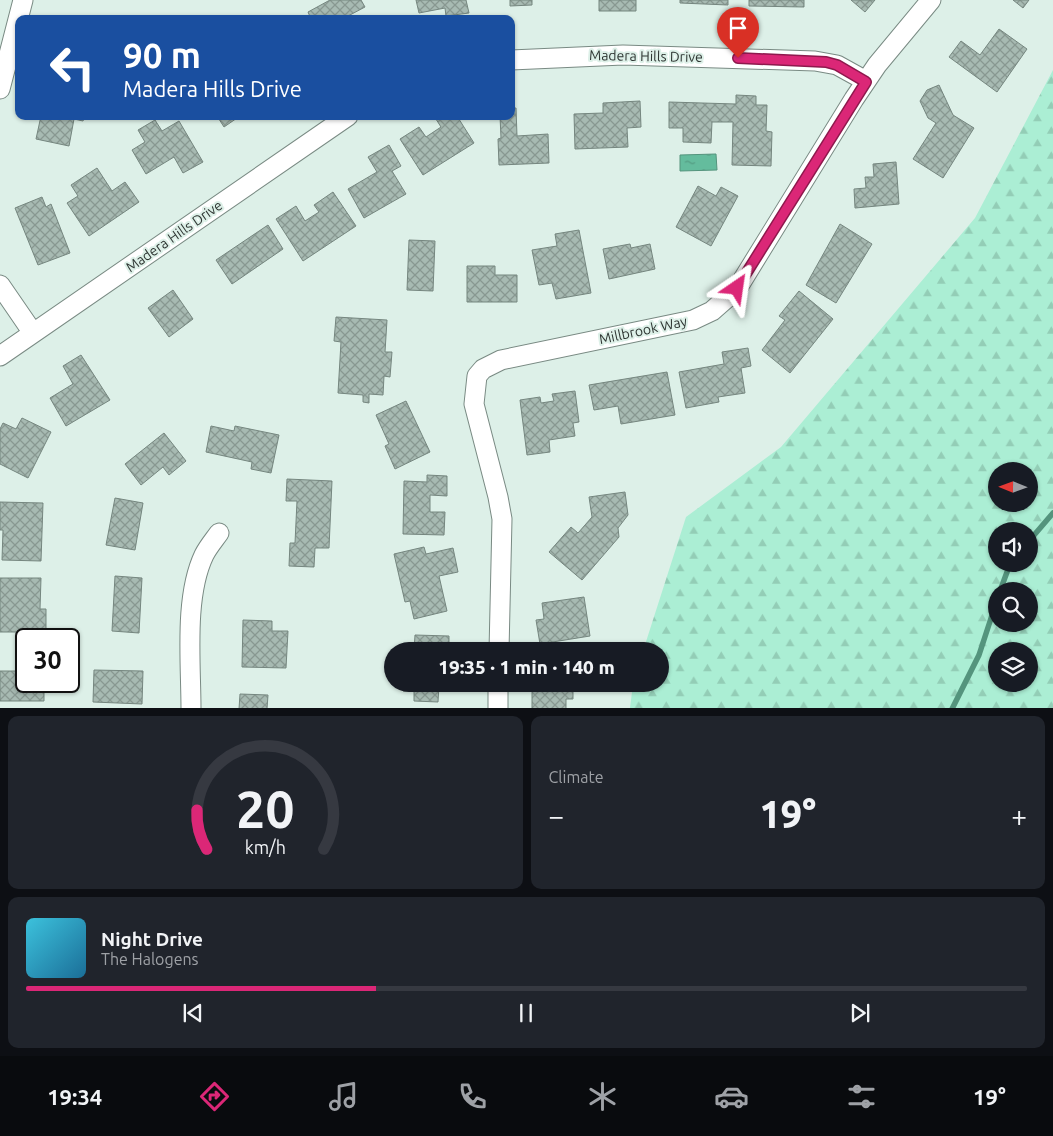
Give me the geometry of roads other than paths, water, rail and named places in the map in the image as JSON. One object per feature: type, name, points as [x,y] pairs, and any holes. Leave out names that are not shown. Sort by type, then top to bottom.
[{"type":"street","points":[[19,15],[23,0]]},
{"type":"street","name":"Millbrook Way","points":[[499,642],[502,519],[498,497],[475,414],[476,376],[483,369],[501,360],[682,322],[703,316],[721,305],[737,288],[866,82],[931,0]]},
{"type":"street","points":[[0,89],[15,31]]},
{"type":"street","name":"Madera Hills Drive","points":[[515,60],[623,54],[815,61],[837,65],[866,82]]},
{"type":"street","name":"Madera Hills Drive","points":[[0,356],[342,120]]},
{"type":"street","points":[[0,285],[33,333]]},
{"type":"street","points":[[191,708],[192,606],[196,580],[204,555],[219,533]]},
{"type":"street","points":[[498,692],[498,708]]},
{"type":"water","points":[[716,154],[717,170],[680,171],[680,155]]},
{"type":"waterway","points":[[1038,530],[1053,513]]},
{"type":"waterway","points":[[1003,582],[1007,572]]},
{"type":"waterway","points":[[952,708],[979,655],[988,627]]}]
